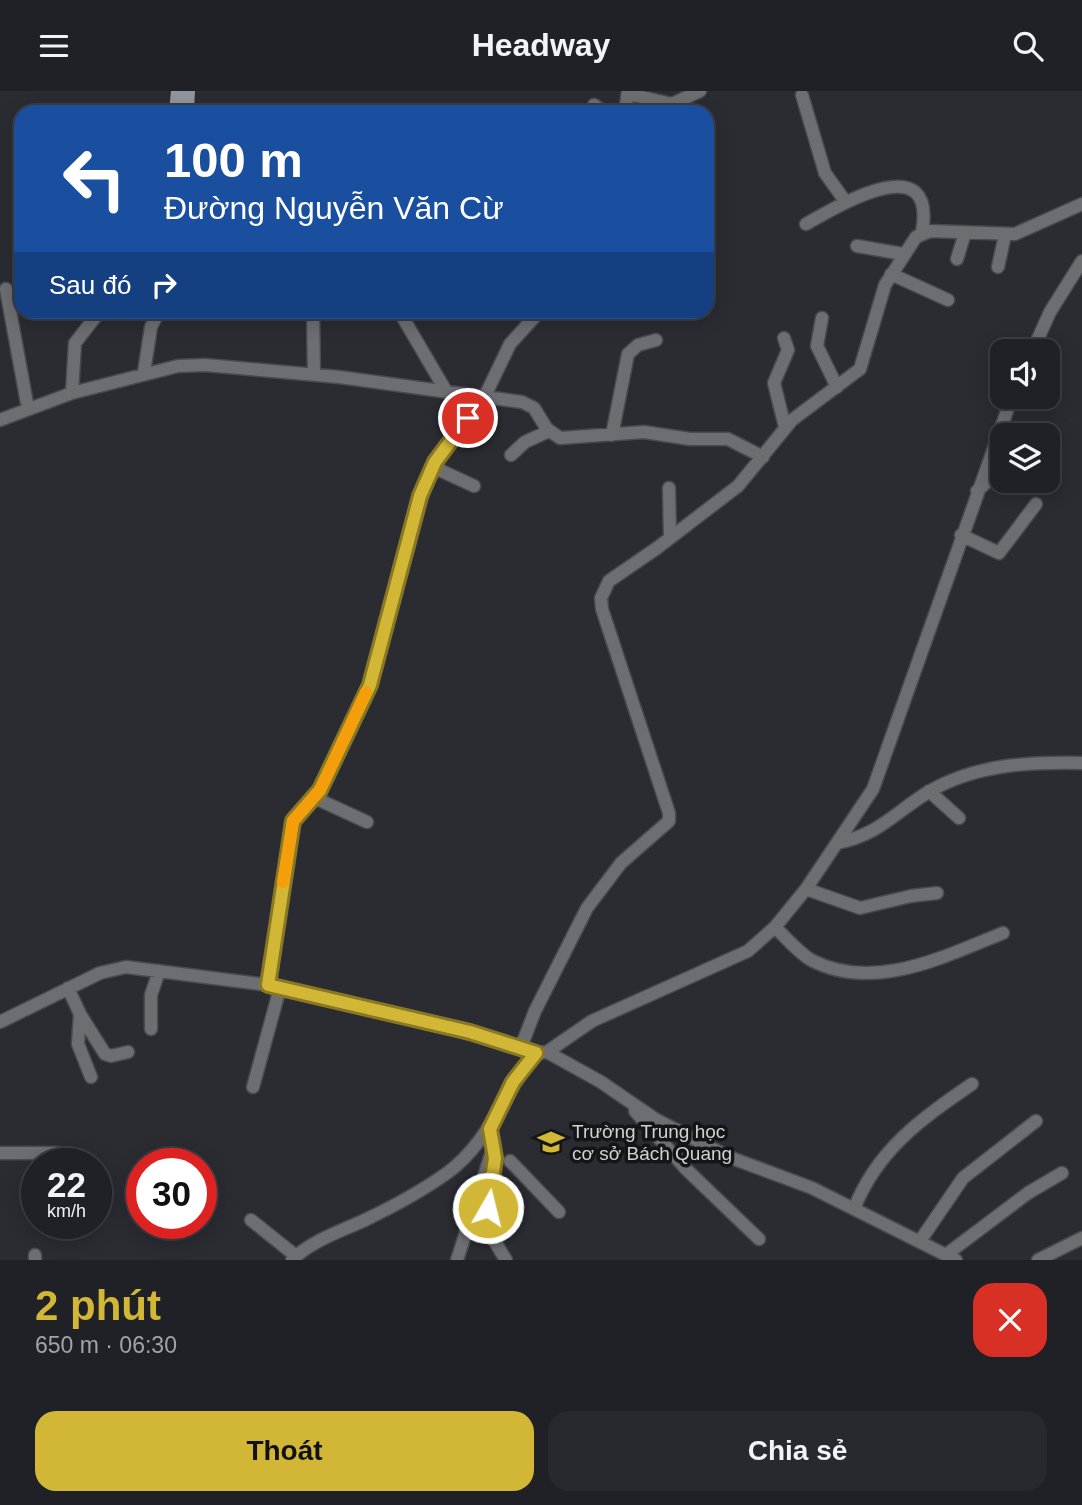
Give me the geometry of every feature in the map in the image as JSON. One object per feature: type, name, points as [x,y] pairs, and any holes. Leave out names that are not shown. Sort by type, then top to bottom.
[{"type":"street","points":[[628,92],[672,104],[700,91]]},
{"type":"street","points":[[802,95],[825,173],[845,201]]},
{"type":"street","points":[[521,1048],[540,1000],[587,908],[621,863],[669,821],[669,813],[602,609],[601,598],[609,580],[738,486],[785,426],[854,375],[865,360],[891,274],[903,254],[922,232],[924,206],[919,194],[911,189],[870,192],[845,201],[806,224]]},
{"type":"street","points":[[922,232],[1005,235],[1029,229],[1082,204]]},
{"type":"street","points":[[957,259],[965,233]]},
{"type":"street","points":[[999,267],[1005,235]]},
{"type":"street","points":[[857,246],[903,254]]},
{"type":"street","points":[[1038,339],[1050,312],[1082,261]]},
{"type":"street","points":[[891,274],[948,300]]},
{"type":"street","points":[[6,289],[27,409]]},
{"type":"street","points":[[72,393],[75,343],[94,319]]},
{"type":"street","points":[[144,372],[150,327],[154,319]]},
{"type":"street","points":[[313,319],[314,375]]},
{"type":"street","points":[[404,319],[446,391]]},
{"type":"street","points":[[253,1087],[274,986],[293,821],[314,798],[373,677],[420,496],[433,467],[485,396],[510,344],[533,319]]},
{"type":"street","points":[[822,319],[817,346],[837,387]]},
{"type":"street","points":[[784,338],[788,350],[774,383],[785,426]]},
{"type":"street","points":[[612,435],[628,354],[638,345],[656,340]]},
{"type":"street","points":[[0,419],[72,393],[144,372],[205,365],[485,396],[529,404],[549,431],[569,439],[643,432],[690,439],[728,439],[763,457]]},
{"type":"street","points":[[251,1220],[294,1258],[308,1247],[391,1207],[446,1174],[490,1129],[513,1082],[541,1053],[592,1021],[748,951],[775,927],[806,889],[873,789],[1008,409]]},
{"type":"street","points":[[510,455],[525,442],[549,431]]},
{"type":"street","points":[[433,467],[474,487]]},
{"type":"street","points":[[977,491],[990,479]]},
{"type":"street","points":[[669,488],[670,538]]},
{"type":"street","points":[[961,535],[999,553],[1036,504]]},
{"type":"street","points":[[837,843],[868,835],[929,791],[980,771],[1031,762],[1082,763]]},
{"type":"street","points":[[929,791],[959,818]]},
{"type":"street","points":[[314,798],[367,822]]},
{"type":"street","points":[[806,889],[860,908],[937,893]]},
{"type":"street","points":[[775,927],[809,959],[853,971],[926,966],[1003,933]]},
{"type":"street","points":[[0,1021],[115,968],[274,986],[407,1016],[541,1053],[624,1097],[655,1119],[729,1157],[812,1188],[951,1257],[1028,1193],[1062,1173]]},
{"type":"street","points":[[151,1029],[151,995],[159,971]]},
{"type":"street","points":[[68,988],[80,1014],[105,1054],[111,1056],[128,1052]]},
{"type":"street","points":[[80,1014],[78,1044],[91,1077]]},
{"type":"street","points":[[854,1209],[869,1173],[922,1118],[972,1084]]},
{"type":"street","points":[[624,1097],[686,1169],[759,1239]]},
{"type":"street","points":[[920,1241],[963,1178],[1036,1121]]},
{"type":"street","points":[[490,1129],[501,1153],[559,1212]]},
{"type":"street","points":[[0,1153],[21,1153]]},
{"type":"street","points":[[457,1260],[501,1153]]},
{"type":"street","points":[[501,1153],[488,1219],[491,1234],[506,1260]]},
{"type":"street","points":[[1038,1260],[1082,1238]]},
{"type":"building","points":[[171,91],[195,91],[194,105],[170,105]]},
{"type":"slow traffic","points":[[283,882],[293,821],[320,790],[366,692]]},
{"type":"place","name":"Trường Trung học cơ sở Bách Quang","points":[[551,1142]]},
{"type":"route","points":[[468,418],[435,462],[420,496],[370,685],[320,790],[293,821],[268,985],[407,1016],[536,1053],[513,1082],[490,1129],[495,1158],[488,1208]]}]
